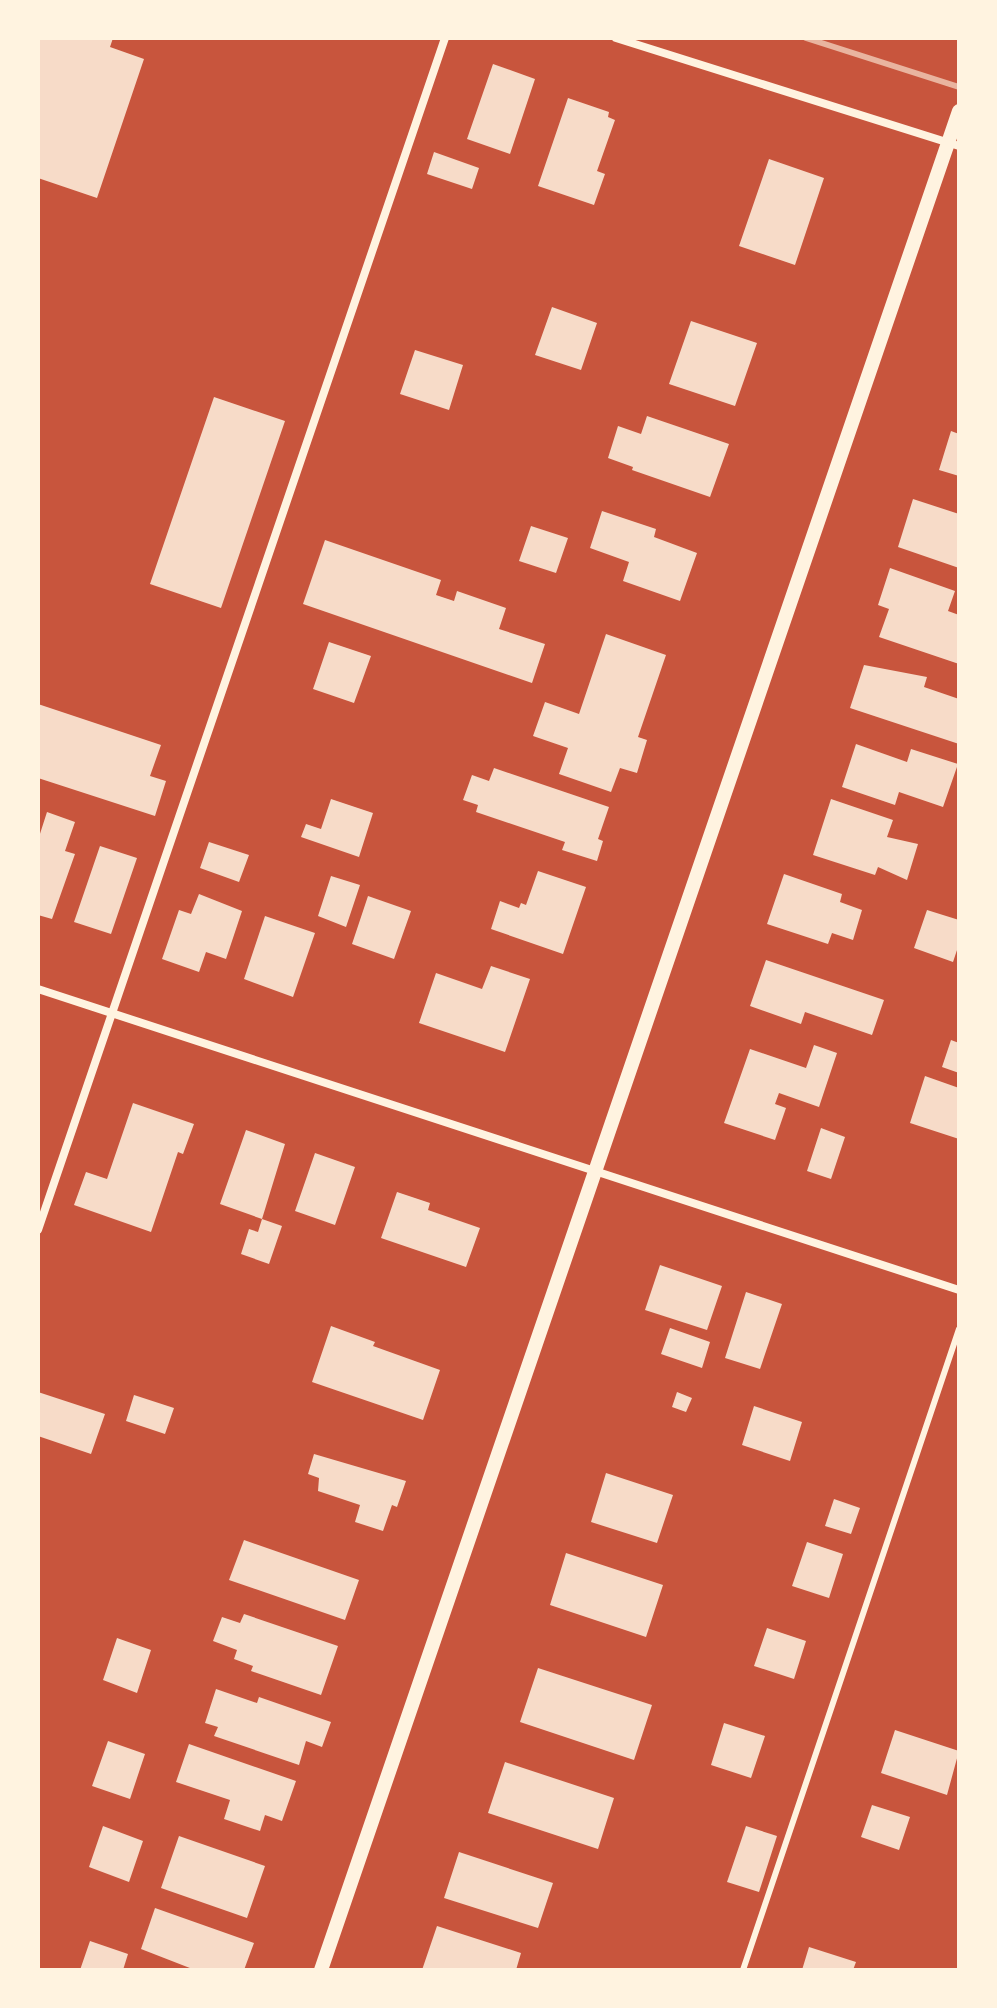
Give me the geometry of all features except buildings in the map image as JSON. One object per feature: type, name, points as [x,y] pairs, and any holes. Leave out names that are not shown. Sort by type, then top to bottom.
[{"type":"street","points":[[38,1230],[445,38]]},
{"type":"street","points":[[616,38],[953,144]]},
{"type":"street","points":[[321,1970],[953,144],[959,111]]},
{"type":"street","points":[[38,989],[959,1290]]},
{"type":"lane","points":[[743,1970],[959,1329]]},
{"type":"railway","points":[[806,38],[959,87]]}]
